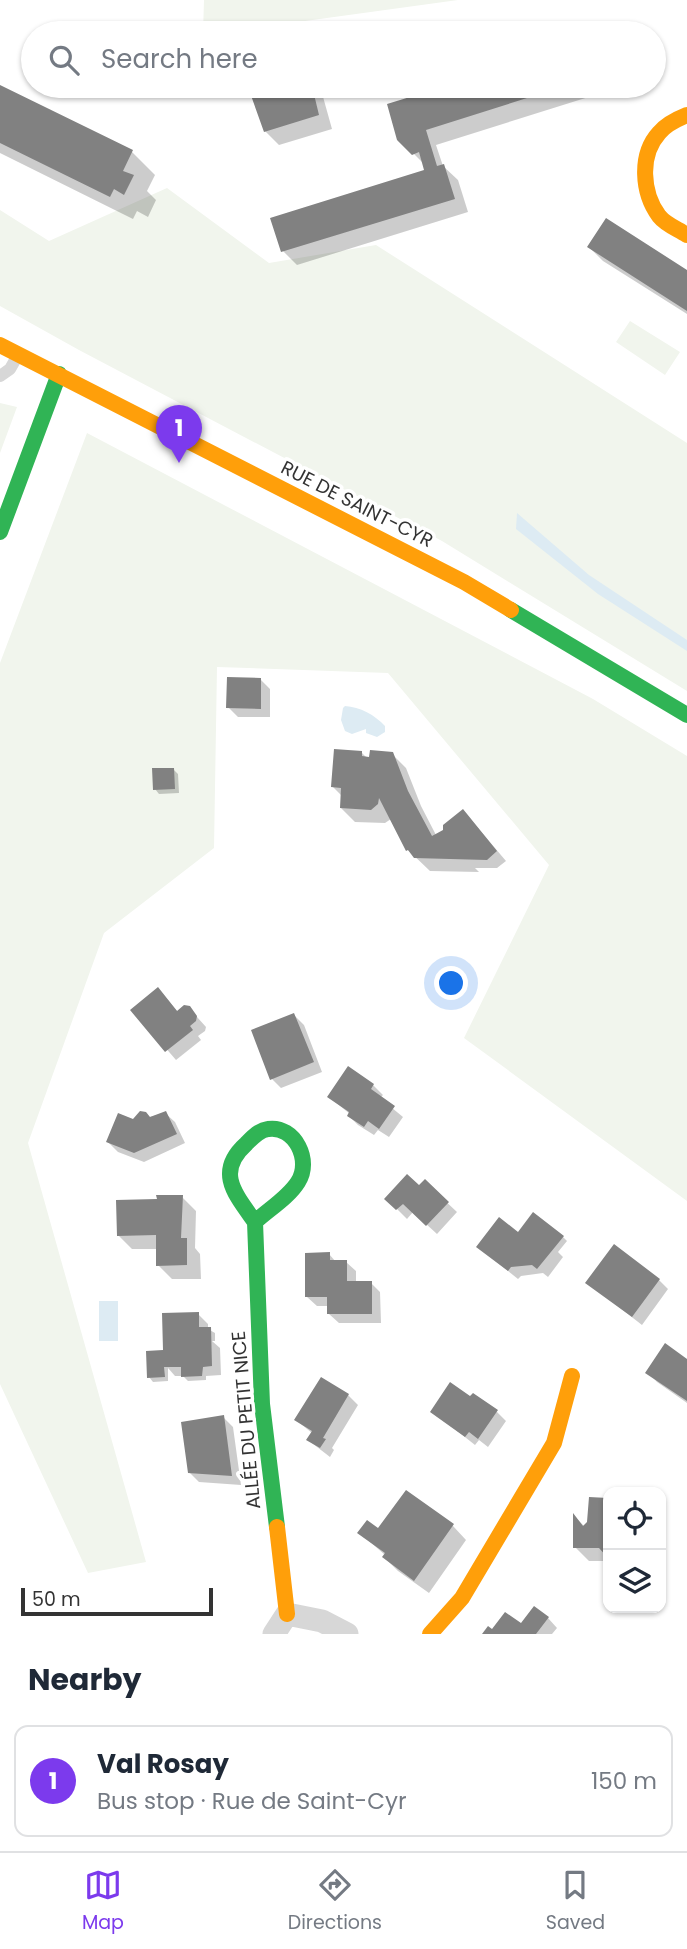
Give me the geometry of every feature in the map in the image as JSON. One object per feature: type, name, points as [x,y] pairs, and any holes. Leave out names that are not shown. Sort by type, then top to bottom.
[{"type":"street","points":[[687,115],[669,122],[656,135],[647,153],[645,189],[661,218],[687,235]]},
{"type":"street","name":"RUE DE SAINT-CYR","points":[[0,345],[464,582],[687,715]]},
{"type":"street","points":[[0,532],[59,374]]},
{"type":"street","points":[[265,1129],[282,1129],[295,1138],[304,1158],[300,1180],[255,1222],[232,1189],[228,1168],[236,1152],[265,1129]]},
{"type":"street","name":"ALLÉE DU PETIT NICE","points":[[255,1222],[262,1404],[287,1614]]},
{"type":"street","points":[[430,1634],[462,1598],[554,1443],[572,1376]]},
{"type":"street","points":[[274,1634],[287,1614],[322,1621],[347,1634]]},
{"type":"lane","points":[[0,376],[10,369],[18,355]]},
{"type":"shaded area","points":[[204,0],[458,0],[305,21],[203,21]]},
{"type":"shaded area","points":[[167,188],[269,263],[376,245],[687,443],[687,691],[442,541],[0,306],[0,210],[49,241]]},
{"type":"shaded area","points":[[630,321],[680,352],[665,375],[616,342]]},
{"type":"shaded area","points":[[0,403],[17,407],[0,453]]},
{"type":"shaded area","points":[[87,433],[593,699],[687,756],[687,1201],[464,1038],[549,865],[388,673],[217,667],[214,848],[104,933],[28,1143],[146,1562],[88,1573],[0,1384],[0,663]]},
{"type":"shaded area","points":[[517,513],[589,575],[687,640],[687,651],[598,594],[516,529]]},
{"type":"shaded area","points":[[345,706],[372,715],[385,726],[385,732],[377,737],[366,733],[366,729],[352,734],[345,731],[341,720]]},
{"type":"shaded area","points":[[99,1301],[118,1301],[118,1341],[99,1341]]},
{"type":"building","points":[[0,85],[21,95],[21,98],[27,98],[133,150],[123,171],[134,175],[124,195],[114,189],[110,197],[0,143]]},
{"type":"building","points":[[252,98],[315,98],[319,115],[264,132]]},
{"type":"building","points":[[407,98],[527,98],[426,130],[437,166],[444,164],[455,199],[281,252],[270,218],[424,170],[419,152],[412,155],[397,140],[387,104]]},
{"type":"building","points":[[606,218],[687,270],[687,311],[587,247]]},
{"type":"building","points":[[227,677],[261,678],[261,709],[226,708]]},
{"type":"building","points":[[334,749],[362,751],[362,756],[369,757],[370,750],[393,752],[408,791],[432,836],[443,830],[443,825],[463,809],[497,851],[487,860],[414,858],[406,851],[379,798],[378,804],[371,810],[340,808],[341,788],[331,787]]},
{"type":"building","points":[[152,768],[174,768],[175,789],[153,790]]},
{"type":"building","points":[[158,987],[177,1011],[184,1005],[190,1006],[197,1016],[190,1026],[193,1030],[165,1052],[130,1010]]},
{"type":"building","points":[[294,1013],[314,1062],[270,1080],[251,1030]]},
{"type":"building","points":[[348,1066],[374,1084],[371,1089],[395,1106],[379,1129],[368,1121],[364,1127],[347,1116],[349,1112],[327,1097]]},
{"type":"building","points":[[140,1111],[146,1112],[150,1117],[166,1111],[177,1134],[134,1153],[106,1142],[118,1113],[133,1119]]},
{"type":"building","points":[[407,1174],[419,1185],[425,1179],[449,1202],[426,1226],[403,1204],[396,1210],[384,1199]]},
{"type":"building","points":[[156,1195],[183,1195],[181,1238],[187,1238],[187,1265],[156,1266],[156,1235],[117,1236],[116,1200],[157,1199]]},
{"type":"building","points":[[533,1212],[564,1236],[537,1269],[532,1265],[511,1267],[508,1271],[476,1247],[499,1217],[518,1232]]},
{"type":"building","points":[[614,1244],[660,1279],[632,1317],[585,1283]]},
{"type":"building","points":[[330,1252],[330,1260],[347,1260],[347,1281],[372,1281],[372,1314],[327,1314],[327,1297],[305,1297],[305,1253]]},
{"type":"building","points":[[199,1312],[199,1327],[211,1327],[212,1366],[203,1367],[202,1376],[181,1377],[181,1367],[164,1367],[165,1377],[147,1378],[146,1351],[163,1350],[162,1313]]},
{"type":"building","points":[[665,1343],[687,1359],[687,1401],[645,1373]]},
{"type":"building","points":[[321,1377],[349,1394],[320,1448],[306,1440],[312,1431],[294,1420]]},
{"type":"building","points":[[450,1382],[498,1410],[478,1439],[469,1432],[465,1437],[430,1412]]},
{"type":"building","points":[[224,1415],[232,1476],[188,1473],[181,1422]]},
{"type":"building","points":[[406,1490],[454,1524],[414,1581],[382,1557],[385,1553],[357,1533],[367,1520],[378,1528]]},
{"type":"building","points":[[589,1497],[603,1498],[603,1552],[599,1548],[573,1548],[573,1513],[583,1526],[587,1522]]},
{"type":"building","points":[[534,1606],[549,1617],[536,1634],[482,1634],[488,1626],[492,1629],[505,1612],[521,1623]]},
{"type":"traffic: fast","points":[[0,532],[59,374]]},
{"type":"traffic: fast","points":[[511,610],[687,715]]},
{"type":"traffic: fast","points":[[255,1222],[231,1183],[232,1164],[237,1154],[256,1135],[268,1129],[278,1129],[293,1138],[302,1155],[303,1164],[302,1174],[294,1188],[255,1222],[262,1404],[277,1527]]},
{"type":"traffic: slow","points":[[687,115],[659,133],[648,152],[645,174],[649,196],[659,216],[687,235]]},
{"type":"traffic: slow","points":[[0,345],[464,582],[511,610]]},
{"type":"traffic: slow","points":[[430,1634],[462,1598],[554,1443],[572,1376]]},
{"type":"traffic: slow","points":[[277,1527],[287,1614]]},
{"type":"place","name":"Val Rosay","points":[[179,463]]}]
